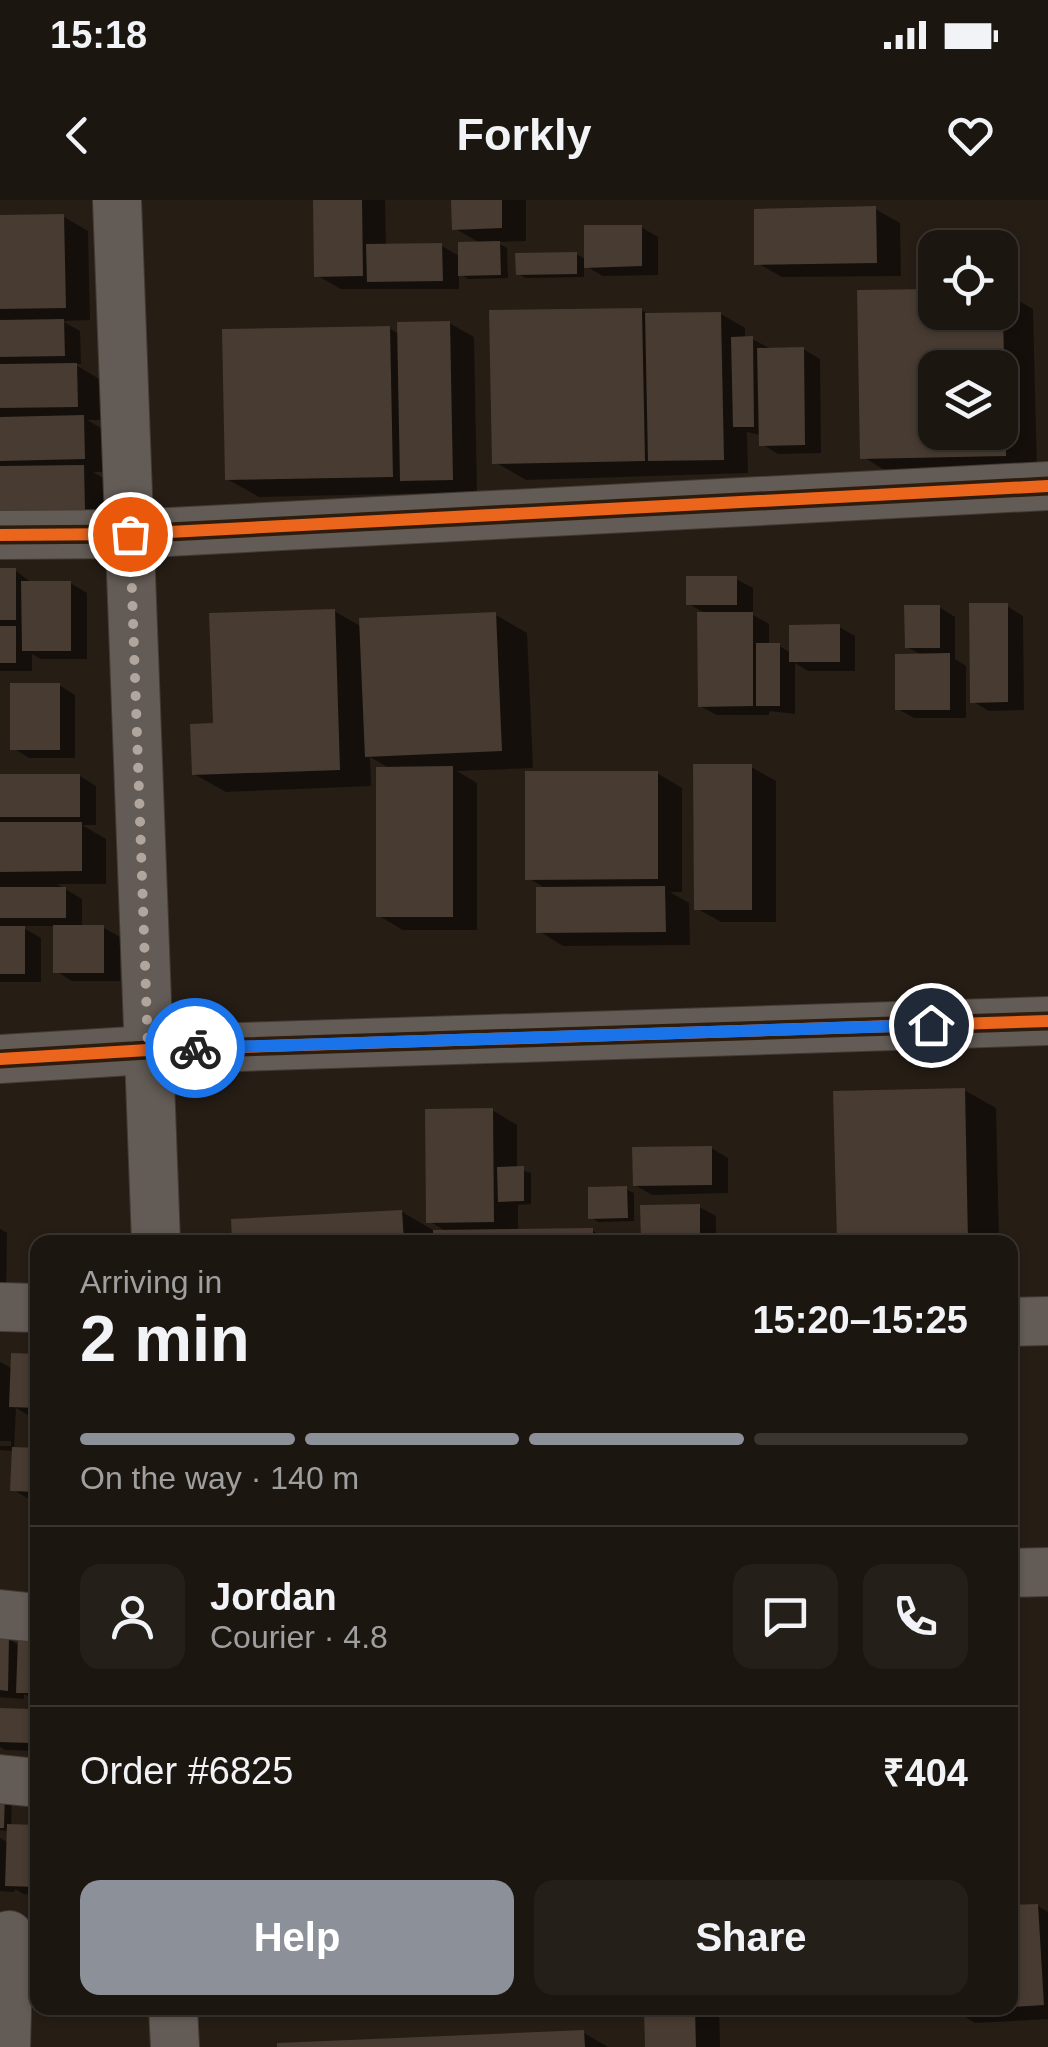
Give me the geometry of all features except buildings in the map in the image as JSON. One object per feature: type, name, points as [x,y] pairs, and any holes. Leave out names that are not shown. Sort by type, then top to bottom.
[{"type":"street","points":[[117,200],[156,1235]]},
{"type":"street","points":[[0,535],[130,534],[1048,486]]},
{"type":"street","points":[[0,1059],[148,1050],[1048,1021]]},
{"type":"street","points":[[0,1307],[30,1308]]},
{"type":"street","points":[[1018,1322],[1048,1321]]},
{"type":"street","points":[[1018,1573],[1048,1572]]},
{"type":"street","points":[[0,1614],[30,1617]]},
{"type":"street","points":[[0,1779],[30,1782]]},
{"type":"street","points":[[6,2047],[15,1936]]},
{"type":"street","points":[[173,2015],[175,2047]]},
{"type":"cycle path","points":[[0,535],[130,534],[1048,486]]},
{"type":"cycle path","points":[[0,1059],[148,1050],[1048,1021]]},
{"type":"way so far","points":[[130,534],[148,1050],[195,1048]]},
{"type":"route","points":[[195,1048],[931,1025]]}]
